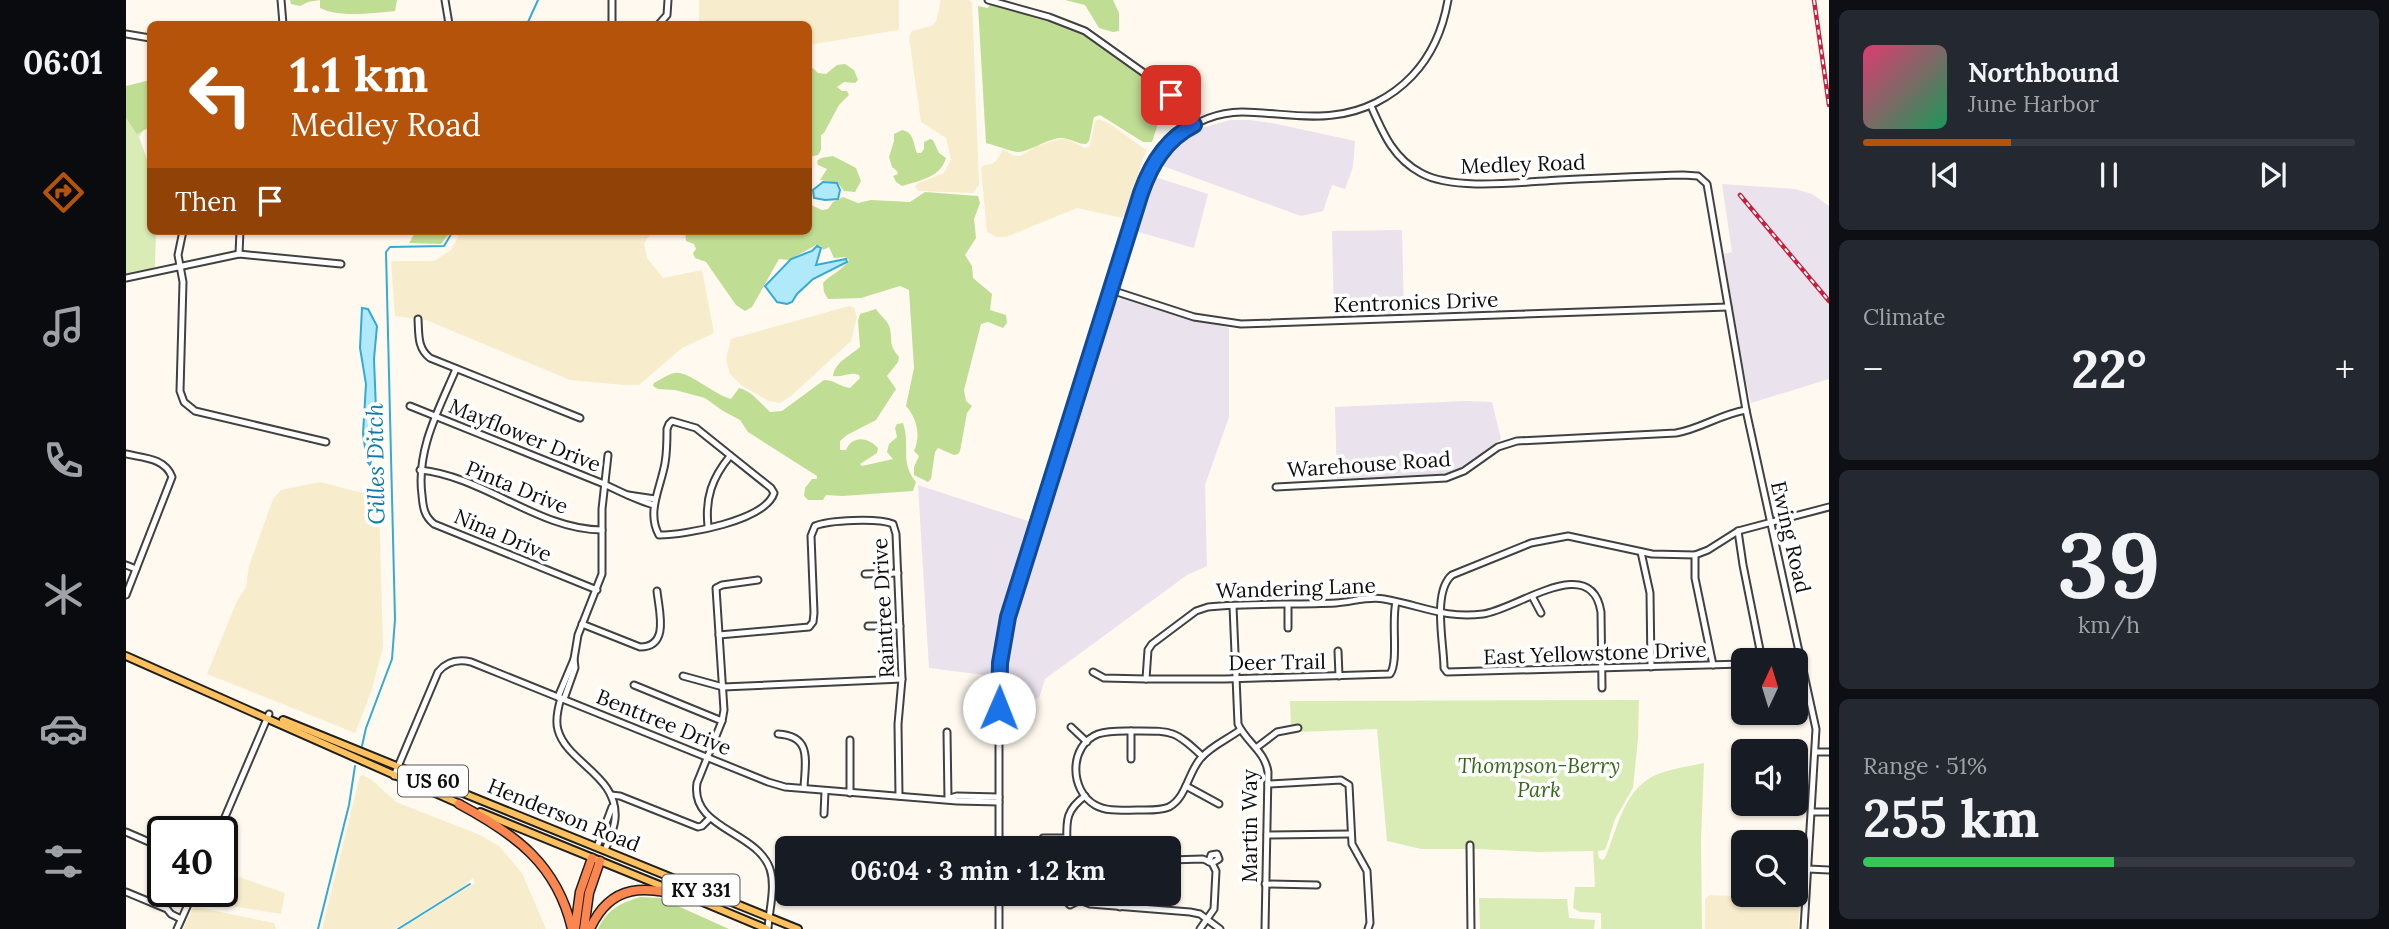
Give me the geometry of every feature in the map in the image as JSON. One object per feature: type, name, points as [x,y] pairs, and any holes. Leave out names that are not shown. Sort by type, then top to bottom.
[{"type":"highway","name":"US 60","points":[[459,804],[503,829],[533,855],[546,870],[562,897],[574,929]]},
{"type":"highway","points":[[574,929],[580,892],[596,859]]},
{"type":"highway","points":[[584,929],[596,859]]},
{"type":"highway","points":[[590,929],[603,907],[615,897],[629,891],[654,889],[689,897]]},
{"type":"main road","name":"Henderson Road","points":[[126,656],[268,716],[798,929]]},
{"type":"main road","name":"Henderson Road","points":[[268,716],[459,804],[767,929]]},
{"type":"main road","points":[[596,859],[601,849]]},
{"type":"street","points":[[281,0],[283,21]]},
{"type":"street","points":[[445,0],[448,21]]},
{"type":"street","points":[[612,0],[612,21]]},
{"type":"street","points":[[662,21],[667,15],[668,0]]},
{"type":"street","points":[[988,0],[1049,16],[1084,31],[1158,83],[1177,101],[1194,125]]},
{"type":"street","points":[[999,836],[999,684],[1004,634],[1150,168],[1173,140],[1194,125],[1212,118],[1231,113],[1326,116],[1371,106],[1399,88],[1424,61],[1443,26],[1448,0]]},
{"type":"street","points":[[126,34],[147,38]]},
{"type":"street","name":"Medley Road","points":[[1371,106],[1385,138],[1402,161],[1419,173],[1440,181],[1480,183],[1680,175]]},
{"type":"street","name":"Ewing Road","points":[[1680,175],[1698,176],[1707,184],[1746,410],[1772,522],[1796,648]]},
{"type":"street","points":[[182,235],[179,248],[183,282],[180,391],[184,402],[195,411],[326,442]]},
{"type":"street","points":[[239,254],[240,235]]},
{"type":"street","points":[[126,278],[239,254],[341,264]]},
{"type":"street","name":"Kentronics Drive","points":[[1111,290],[1194,317],[1241,324],[1728,307]]},
{"type":"street","points":[[418,319],[419,341],[423,352],[430,358],[580,418]]},
{"type":"street","name":"Nina Drive","points":[[456,369],[423,452],[420,470],[423,506],[427,517],[434,524],[597,590]]},
{"type":"street","name":"Mayflower Drive","points":[[410,406],[628,495],[654,502]]},
{"type":"street","name":"Warehouse Road","points":[[1276,487],[1446,478],[1464,471],[1498,447],[1517,441],[1676,433],[1695,428],[1723,415],[1746,410]]},
{"type":"street","points":[[670,422],[696,428],[771,488],[773,496],[749,516],[732,522],[691,532],[659,535],[655,525],[654,502],[665,463],[667,429],[670,422]]},
{"type":"street","points":[[126,454],[164,464],[172,477],[126,595]]},
{"type":"street","points":[[601,849],[613,804],[611,795],[560,736],[557,719],[574,659],[576,642],[603,571],[602,530],[608,455]]},
{"type":"street","points":[[708,526],[706,509],[709,491],[717,473],[730,456]]},
{"type":"street","name":"Pinta Drive","points":[[420,470],[447,475],[574,528],[602,530]]},
{"type":"street","points":[[1441,614],[1444,585],[1452,575],[1531,543],[1577,537],[1657,555],[1695,555],[1738,531],[1829,507]]},
{"type":"street","name":"Raintree Drive","points":[[719,635],[806,629],[811,625],[814,613],[813,528],[818,524],[893,524],[896,530],[902,679],[898,724],[899,796]]},
{"type":"street","points":[[1738,531],[1760,648]]},
{"type":"street","points":[[1641,552],[1650,593],[1651,667]]},
{"type":"street","points":[[1695,555],[1695,578],[1713,665]]},
{"type":"street","points":[[126,565],[136,569]]},
{"type":"street","points":[[865,574],[898,573]]},
{"type":"street","points":[[758,580],[722,585],[716,589],[723,687],[722,721],[695,793],[699,806],[710,818],[752,846],[765,859],[772,879],[767,929]]},
{"type":"street","name":"Wandering Lane","points":[[1146,679],[1148,650],[1155,641],[1196,611],[1208,607],[1347,603],[1372,598],[1441,614],[1486,613],[1570,583],[1581,585],[1599,602],[1602,688]]},
{"type":"street","points":[[582,624],[640,647],[649,647],[656,642],[661,630],[657,591]]},
{"type":"street","points":[[1532,596],[1541,613]]},
{"type":"street","name":"Deer Trail","points":[[1093,672],[1104,678],[1146,679],[1235,679],[1392,673],[1396,602]]},
{"type":"street","points":[[1288,605],[1288,628]]},
{"type":"street","points":[[1202,756],[1177,734],[1165,731],[1101,733],[1087,742],[1078,757],[1075,772],[1077,784],[1085,796],[1096,805],[1112,810],[1161,809],[1174,803],[1202,756],[1240,730],[1236,713],[1233,606]]},
{"type":"street","name":"East Yellowstone Drive","points":[[1441,614],[1444,668],[1448,672],[1731,664]]},
{"type":"street","points":[[868,626],[900,626]]},
{"type":"street","points":[[1338,651],[1339,676]]},
{"type":"street","name":"Benttree Drive","points":[[394,776],[434,680],[441,668],[459,660],[471,662],[768,782],[850,793],[999,799]]},
{"type":"street","points":[[683,676],[723,687],[902,679]]},
{"type":"street","points":[[634,685],[722,721]]},
{"type":"street","name":"Ewing Road","points":[[1808,697],[1816,729],[1808,869]]},
{"type":"street","points":[[225,816],[268,716]]},
{"type":"street","points":[[1071,727],[1087,742]]},
{"type":"street","points":[[1256,748],[1277,732],[1298,728]]},
{"type":"street","name":"Martin Way","points":[[1240,730],[1266,762],[1268,783],[1265,929]]},
{"type":"street","points":[[1131,731],[1131,760]]},
{"type":"street","points":[[947,732],[948,799]]},
{"type":"street","points":[[778,734],[793,736],[802,743],[805,755],[804,788]]},
{"type":"street","points":[[850,740],[850,793]]},
{"type":"street","points":[[1816,752],[1829,752]]},
{"type":"street","points":[[1268,783],[1343,781],[1349,785],[1351,834],[1354,848],[1368,876],[1368,928]]},
{"type":"street","points":[[1186,786],[1219,804]]},
{"type":"street","points":[[824,814],[825,791]]},
{"type":"street","points":[[611,795],[620,796],[698,827],[710,818]]},
{"type":"street","points":[[1067,836],[1069,810],[1085,796]]},
{"type":"street","points":[[1812,812],[1829,812]]},
{"type":"street","points":[[1267,835],[1351,834]]},
{"type":"street","points":[[127,835],[147,842]]},
{"type":"street","points":[[1470,845],[1472,929]]},
{"type":"street","points":[[1181,860],[1199,859],[1211,863],[1217,874],[1214,909],[1200,929]]},
{"type":"street","points":[[1808,869],[1829,870]]},
{"type":"street","points":[[1265,884],[1317,885]]},
{"type":"street","points":[[126,892],[182,917]]},
{"type":"street","points":[[999,906],[999,929]]},
{"type":"street","points":[[1110,906],[1190,912],[1208,919],[1220,929]]},
{"type":"street","points":[[177,929],[187,907]]},
{"type":"street","name":"Ewing Road","points":[[1804,929],[1805,907]]},
{"type":"shaded area","points":[[699,0],[899,0],[898,30],[812,44],[812,21],[699,21]]},
{"type":"shaded area","points":[[941,0],[969,0],[972,3],[979,185],[973,193],[918,191],[915,187],[918,183],[944,173],[951,159],[946,138],[921,122],[909,37],[912,31],[936,22]]},
{"type":"shaded area","points":[[1099,119],[1146,150],[1125,216],[1122,218],[1077,208],[1006,237],[997,237],[987,232],[981,168],[997,160],[1003,149],[1014,156],[1020,156],[1037,146],[1060,139],[1067,139],[1085,148],[1090,146],[1095,121]]},
{"type":"shaded area","points":[[1230,120],[1272,123],[1355,141],[1353,167],[1345,189],[1332,185],[1323,211],[1301,216],[1160,165],[1183,138],[1196,130]]},
{"type":"shaded area","points":[[1152,176],[1208,194],[1194,248],[1135,231]]},
{"type":"shaded area","points":[[1722,184],[1795,189],[1812,194],[1829,206],[1829,379],[1751,403],[1724,254],[1732,252]]},
{"type":"shaded area","points":[[1402,230],[1404,315],[1334,317],[1332,231]]},
{"type":"shaded area","points":[[459,235],[650,235],[644,243],[647,258],[663,278],[702,270],[714,333],[682,348],[639,385],[570,380],[426,320],[395,316],[391,261],[434,261],[451,250]]},
{"type":"shaded area","points":[[1122,298],[1229,328],[1229,417],[1205,485],[1207,566],[1187,575],[1045,679],[1039,698],[1004,699],[1006,651],[1011,629],[1113,304]]},
{"type":"shaded area","points":[[849,306],[854,308],[857,317],[851,341],[780,403],[769,401],[741,385],[730,374],[726,359],[731,339]]},
{"type":"shaded area","points":[[1492,402],[1501,439],[1460,471],[1434,476],[1337,479],[1335,407]]},
{"type":"shaded area","points":[[320,482],[374,496],[379,501],[383,648],[371,692],[355,733],[207,674],[237,601],[246,587],[249,566],[273,499],[281,490]]},
{"type":"shaded area","points":[[918,485],[1034,523],[1003,622],[992,676],[929,668]]},
{"type":"shaded area","points":[[363,775],[396,802],[478,834],[499,846],[522,873],[546,929],[401,929],[475,883],[473,878],[395,929],[322,929],[360,776]]},
{"type":"shaded area","points":[[238,877],[285,893],[281,914],[237,907]]},
{"type":"shaded area","points":[[1710,895],[1731,896],[1731,907],[1800,907],[1798,929],[1705,929],[1705,899]]},
{"type":"shaded area","points":[[193,908],[274,923],[276,929],[183,929]]},
{"type":"green space","points":[[290,0],[320,0],[300,6],[291,4]]},
{"type":"green space","points":[[320,0],[397,0],[395,11],[357,14],[337,13],[320,8]]},
{"type":"green space","points":[[1065,0],[1113,0],[1119,13],[1119,31],[1099,28],[1085,5]]},
{"type":"green space","points":[[990,4],[1072,27],[1151,82],[1150,93],[1164,105],[1152,142],[1143,142],[1100,115],[1094,117],[1086,144],[1059,138],[1018,152],[986,143],[978,6],[988,8]]},
{"type":"green space","points":[[845,64],[854,70],[858,80],[855,83],[844,82],[837,87],[847,91],[849,95],[839,105],[821,135],[821,150],[818,155],[812,156],[812,68],[818,73],[826,74],[837,65]]},
{"type":"green space","points":[[147,81],[147,129],[137,134],[126,118],[126,86]]},
{"type":"green space","points":[[126,108],[147,117],[147,123],[139,137],[147,160],[147,235],[156,235],[155,267],[126,276]]},
{"type":"green space","points":[[902,130],[911,136],[917,153],[921,153],[924,142],[930,139],[939,153],[946,158],[934,174],[902,186],[893,176],[898,174],[889,157],[894,134]]},
{"type":"green space","points":[[833,156],[856,168],[861,181],[855,192],[844,191],[838,183],[820,180],[827,169],[818,165],[817,161]]},
{"type":"green space","points":[[925,192],[978,196],[980,203],[974,219],[976,238],[965,255],[972,266],[973,278],[992,294],[990,310],[1006,315],[1007,323],[1003,328],[988,322],[981,324],[964,390],[966,401],[972,406],[967,413],[960,451],[954,455],[938,448],[928,482],[914,475],[919,456],[914,451],[917,433],[915,422],[906,406],[914,368],[909,290],[900,286],[861,298],[828,299],[823,283],[849,260],[845,257],[834,258],[829,247],[823,250],[816,245],[789,260],[779,259],[752,307],[745,311],[736,305],[706,262],[695,258],[694,244],[686,241],[685,235],[812,235],[812,205],[822,210],[828,209],[833,202],[843,197],[858,203],[871,200],[910,202]]},
{"type":"green space","points":[[414,235],[448,235],[441,244],[409,243]]},
{"type":"green space","points":[[876,309],[889,326],[892,346],[899,357],[887,376],[896,389],[876,420],[847,435],[840,441],[840,450],[846,450],[852,442],[860,439],[878,448],[877,453],[860,464],[862,466],[893,459],[887,452],[889,444],[897,437],[897,424],[903,423],[908,467],[916,482],[913,491],[826,495],[823,500],[808,500],[804,496],[805,488],[812,479],[817,479],[817,476],[748,432],[740,420],[705,398],[653,386],[667,376],[680,373],[731,399],[739,388],[744,390],[770,412],[782,411],[824,380],[850,388],[860,378],[859,375],[833,376],[834,371],[860,347],[860,314]]},
{"type":"green space","name":"Thompson-Berry Park","points":[[1639,700],[1633,788],[1615,819],[1606,848],[1598,851],[1599,858],[1605,858],[1624,809],[1638,787],[1661,773],[1704,763],[1702,929],[1601,929],[1601,913],[1580,912],[1573,908],[1575,887],[1595,887],[1593,851],[1421,849],[1387,841],[1377,729],[1298,732],[1297,725],[1291,725],[1290,701]]},
{"type":"green space","points":[[641,897],[660,898],[729,929],[598,929],[605,917],[615,908]]},
{"type":"green space","points":[[1479,898],[1567,899],[1569,918],[1595,920],[1594,929],[1480,929]]},
{"type":"water","points":[[823,182],[837,183],[840,190],[838,199],[814,198],[813,190]]},
{"type":"water","points":[[817,246],[821,248],[816,265],[846,259],[847,262],[813,279],[792,302],[777,302],[765,286],[791,259],[812,251]]},
{"type":"water","points":[[362,308],[368,309],[377,326],[374,359],[377,435],[370,465],[363,434],[366,384],[360,348]]},
{"type":"waterway","name":"Gilles Ditch","points":[[528,21],[538,0]]},
{"type":"waterway","name":"Gilles Ditch","points":[[362,746],[392,659],[395,619],[386,252],[390,247],[444,246],[451,235]]},
{"type":"waterway","name":"Gilles Ditch","points":[[318,929],[349,805],[355,766]]},
{"type":"waterway","points":[[398,929],[470,884]]},
{"type":"railway","points":[[1814,0],[1829,105]]},
{"type":"railway","points":[[1740,195],[1829,301]]},
{"type":"route","points":[[999,708],[1000,663],[1008,617],[1141,193],[1150,168],[1159,155],[1180,134],[1194,125],[1171,95]]}]
